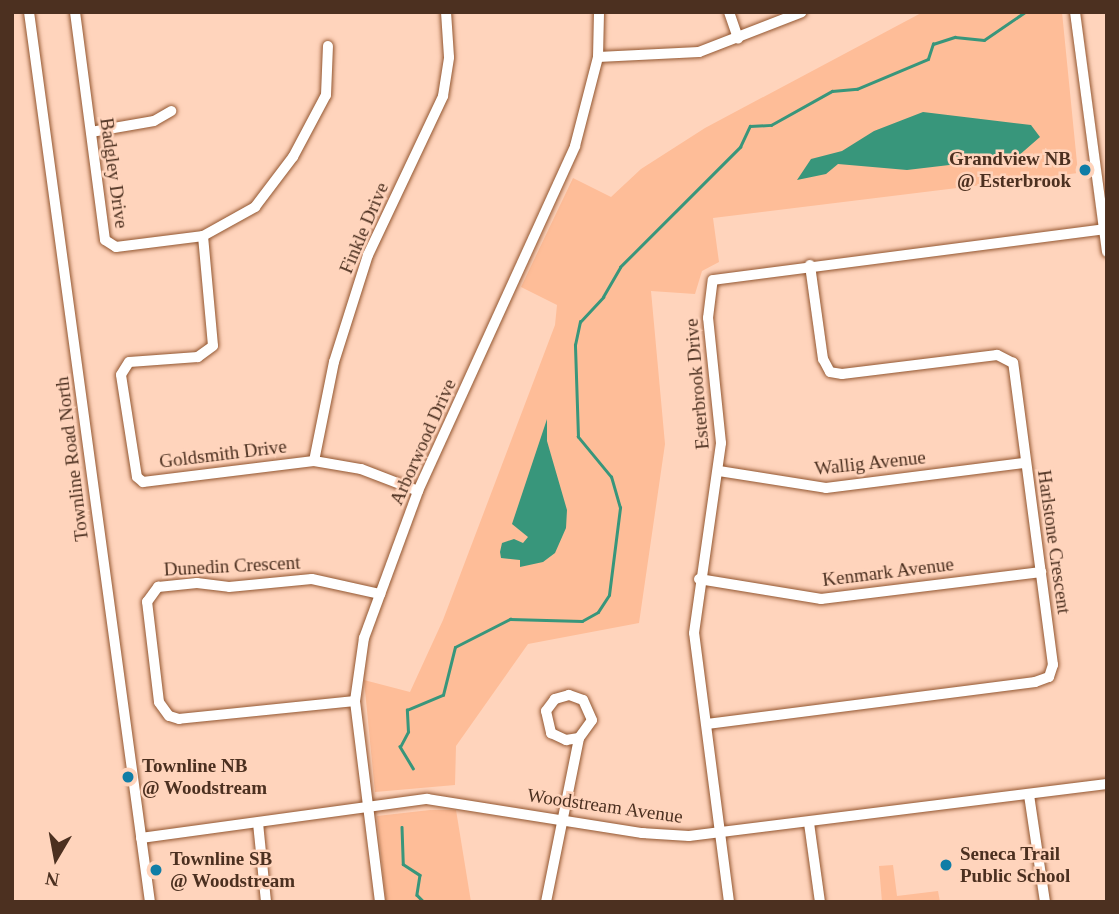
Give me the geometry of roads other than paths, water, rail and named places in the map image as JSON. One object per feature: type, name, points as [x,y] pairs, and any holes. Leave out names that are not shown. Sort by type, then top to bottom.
[{"type":"street","name":"Townline Road North","points":[[29,12],[150,902]]},
{"type":"street","name":"Badgley Drive","points":[[75,12],[110,244],[203,236]]},
{"type":"street","name":"Finkle Drive","points":[[314,461],[334,362],[368,255],[443,96],[449,57],[446,12]]},
{"type":"street","name":"Arborwood Drive","points":[[380,902],[355,701],[364,638],[418,491],[575,146],[598,57],[599,12]]},
{"type":"street","points":[[729,12],[738,38]]},
{"type":"street","points":[[598,57],[666,57],[738,38],[802,12]]},
{"type":"street","points":[[1075,12],[1107,253]]},
{"type":"street","points":[[203,236],[255,206],[293,158],[326,95],[328,46]]},
{"type":"street","points":[[91,132],[154,121],[171,111]]},
{"type":"street","name":"Esterbrook Drive","points":[[729,902],[723,833],[694,633],[699,579],[719,471],[721,443],[708,318],[713,280],[810,265],[1105,229]]},
{"type":"street","name":"Goldsmith Drive","points":[[203,236],[213,346],[198,357],[129,362],[121,375],[137,477],[143,482],[314,461],[361,469],[418,491]]},
{"type":"street","name":"Harlstone Crescent","points":[[707,724],[1043,680],[1053,665],[1011,359],[997,355],[842,374],[830,372],[823,359],[810,265]]},
{"type":"street","name":"Wallig Avenue","points":[[719,471],[814,488],[1025,463]]},
{"type":"street","name":"Kenmark Avenue","points":[[699,579],[821,599],[1041,572]]},
{"type":"street","name":"Dunedin Crescent","points":[[355,701],[179,719],[169,716],[159,702],[147,602],[158,587],[197,583],[229,587],[312,579],[380,594]]},
{"type":"street","points":[[546,902],[565,820],[579,738],[592,720],[588,706],[569,695],[555,699],[546,711],[551,733],[566,740],[579,738]]},
{"type":"street","name":"Woodstream Avenue","points":[[141,838],[427,799],[454,800],[642,833],[723,833],[1107,784]]},
{"type":"street","points":[[1029,795],[1045,902]]},
{"type":"street","points":[[258,823],[266,902]]},
{"type":"street","points":[[809,823],[820,902]]},
{"type":"waterway","points":[[413,769],[400,747],[408,732],[407,710],[443,695],[455,647],[510,619],[582,621],[598,612],[609,595],[620,508],[611,477],[578,437],[575,345],[580,322],[603,297],[620,267],[740,147],[750,126],[771,125],[832,91],[857,89],[928,59],[933,44],[955,37],[984,40],[1025,12]]},
{"type":"waterway","points":[[402,827],[403,864],[420,875],[417,895],[424,902]]},
{"type":"place","name":"Grandview NB @ Esterbrook","points":[[1085,170]]},
{"type":"place","name":"Townline NB @ Woodstream","points":[[128,777]]},
{"type":"place","name":"Seneca Trail Public School","points":[[946,865]]},
{"type":"place","name":"Townline SB @ Woodstream","points":[[156,870]]}]
